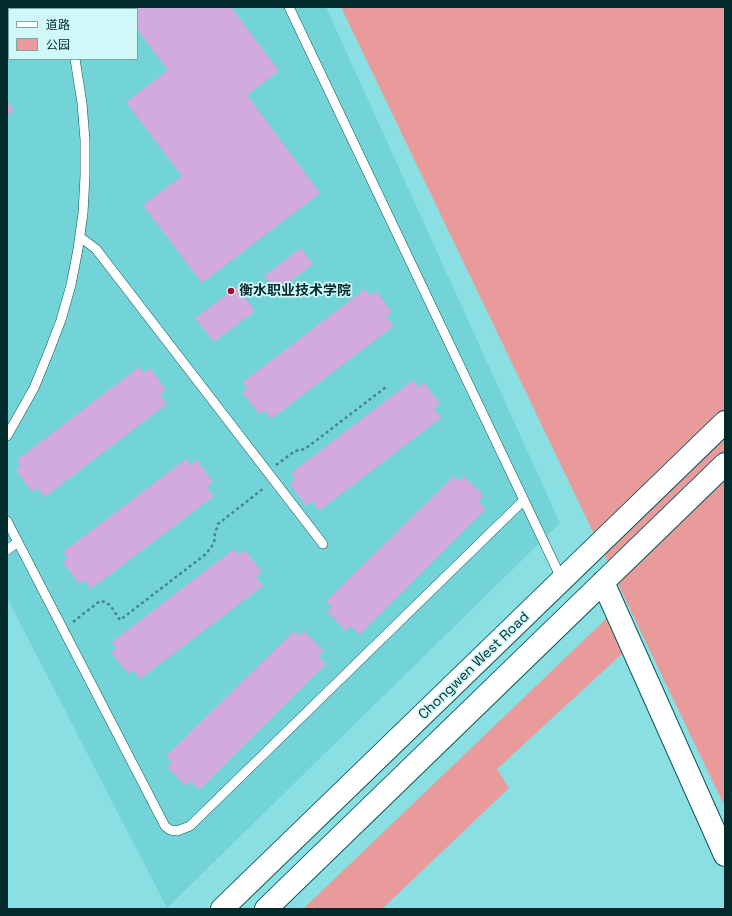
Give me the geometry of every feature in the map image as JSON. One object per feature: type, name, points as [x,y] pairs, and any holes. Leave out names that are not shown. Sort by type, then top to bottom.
[{"type":"main road","name":"Chongwen West Road","points":[[222,909],[725,422]]},
{"type":"main road","points":[[266,909],[725,464]]},
{"type":"main road","points":[[603,582],[725,855]]},
{"type":"lane","points":[[290,7],[562,580]]},
{"type":"lane","points":[[7,436],[34,388],[61,320],[71,285],[80,237],[85,176],[85,140],[82,104],[75,60]]},
{"type":"lane","points":[[80,237],[96,249],[323,544]]},
{"type":"lane","points":[[7,521],[165,826],[170,830],[177,831],[190,826],[524,500]]},
{"type":"lane","points":[[7,550],[18,542]]},
{"type":"path","points":[[268,472],[295,451],[305,449],[386,387]]},
{"type":"path","points":[[63,629],[100,601],[110,605],[120,620],[206,554],[214,543],[218,524],[274,480]]},
{"type":"shaded area","name":"衡水职业技术学院","points":[[7,7],[326,7],[560,523],[167,908],[7,598]]},
{"type":"green space","points":[[341,7],[725,7],[725,807]]},
{"type":"green space","points":[[608,617],[625,651],[497,769],[509,788],[382,909],[303,909]]},
{"type":"building","points":[[231,7],[279,71],[247,95],[320,193],[202,283],[143,205],[182,176],[126,102],[168,70],[138,30],[138,8],[135,8]]},
{"type":"building","points":[[7,101],[14,110],[7,116]]},
{"type":"building","points":[[301,248],[313,264],[276,292],[264,276]]},
{"type":"building","points":[[237,287],[255,311],[214,342],[195,318]]},
{"type":"building","points":[[365,289],[370,295],[376,291],[392,312],[386,317],[394,326],[271,419],[264,410],[259,414],[242,392],[247,388],[243,382]]},
{"type":"building","points":[[139,367],[144,373],[150,368],[166,390],[160,395],[167,404],[45,497],[38,488],[32,492],[16,470],[21,466],[17,460]]},
{"type":"building","points":[[413,380],[418,387],[424,382],[440,404],[434,408],[441,418],[319,511],[312,501],[306,506],[290,484],[295,479],[291,473]]},
{"type":"building","points":[[186,459],[190,465],[197,460],[213,482],[207,487],[214,496],[91,589],[85,580],[79,584],[63,562],[68,558],[63,552]]},
{"type":"building","points":[[454,476],[459,481],[464,476],[484,496],[478,501],[486,509],[359,635],[351,626],[346,631],[327,611],[332,607],[326,601]]},
{"type":"building","points":[[234,549],[239,555],[245,550],[262,572],[256,577],[263,586],[140,679],[133,670],[128,674],[111,652],[117,648],[112,642]]},
{"type":"building","points":[[294,631],[299,636],[304,631],[324,651],[318,656],[326,664],[199,790],[191,781],[186,786],[167,767],[172,762],[166,756]]},
{"type":"place","name":"衡水职业技术学院","points":[[231,291]]}]
